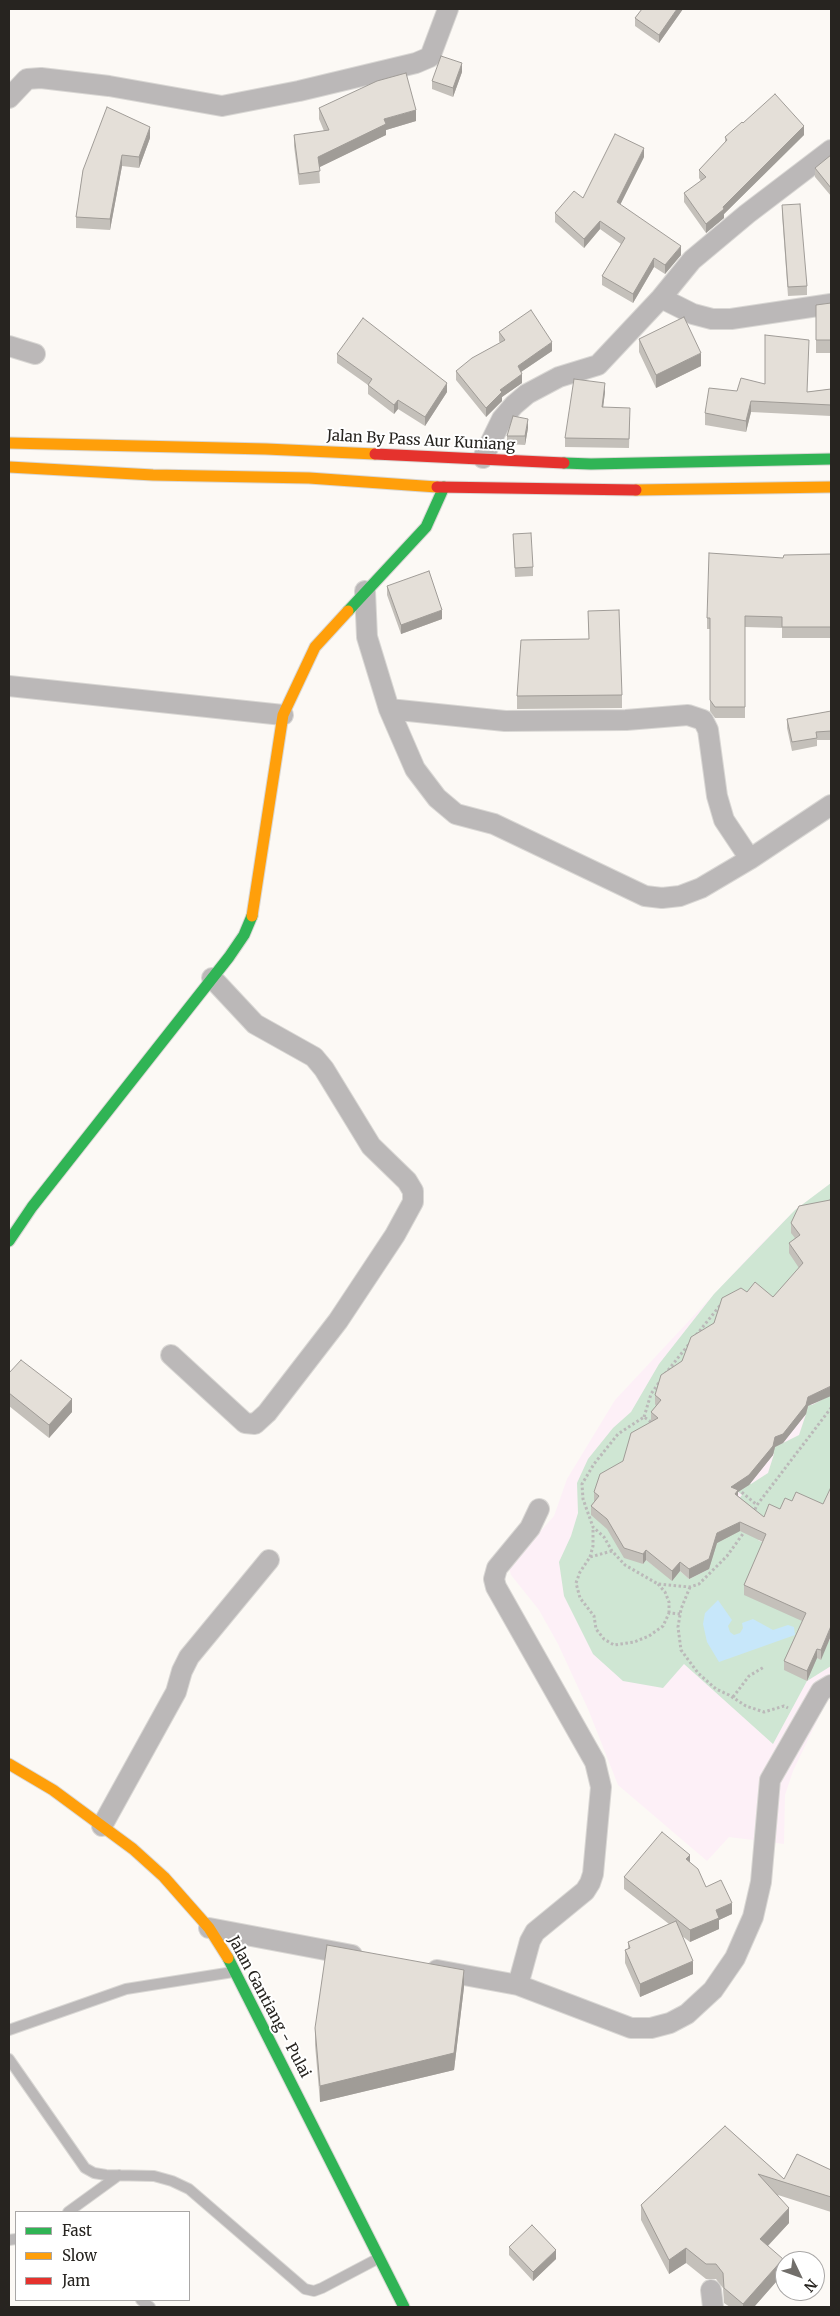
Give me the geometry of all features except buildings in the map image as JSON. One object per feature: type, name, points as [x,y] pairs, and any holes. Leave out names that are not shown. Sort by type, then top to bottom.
[{"type":"main road","name":"Jalan By Pass Aur Kuniang","points":[[9,443],[91,443],[154,460],[309,478],[444,487],[655,490],[785,473],[831,459]]},
{"type":"main road","name":"Jalan By Pass Aur Kuniang","points":[[9,468],[94,471],[154,460],[483,458],[785,473],[831,487]]},
{"type":"main road","points":[[9,1241],[32,1207],[239,942],[252,916],[283,715],[315,647],[426,527],[444,487]]},
{"type":"main road","name":"Jalan Gantiang - Pulai","points":[[9,1764],[53,1790],[133,1849],[164,1877],[209,1928],[237,1972],[404,2307]]},
{"type":"street","points":[[9,98],[27,79],[41,78],[109,86],[222,106],[279,95],[416,63],[430,57],[448,9]]},
{"type":"street","points":[[483,458],[502,419],[514,405],[527,394],[559,377],[598,365],[661,298],[692,260],[831,150]]},
{"type":"street","points":[[661,298],[693,314],[712,319],[831,304]]},
{"type":"street","points":[[9,346],[35,354]]},
{"type":"street","points":[[365,591],[367,637],[389,709],[415,769],[437,798],[456,814],[494,824],[645,896],[662,898],[680,896],[701,888],[750,860],[831,805]]},
{"type":"street","points":[[9,686],[283,715]]},
{"type":"street","points":[[389,709],[505,721],[626,720],[688,715],[703,720],[708,730],[717,796],[724,820],[750,860]]},
{"type":"street","points":[[171,1355],[246,1423],[255,1424],[267,1413],[338,1321],[395,1235],[413,1202],[413,1191],[407,1181],[370,1146],[324,1069],[314,1057],[255,1024],[212,978]]},
{"type":"street","points":[[518,1986],[530,1941],[535,1932],[584,1891],[590,1883],[593,1874],[601,1787],[595,1762],[496,1587],[494,1579],[496,1568],[530,1528],[539,1509]]},
{"type":"street","points":[[102,1826],[176,1692],[182,1671],[189,1657],[269,1560]]},
{"type":"street","points":[[422,1968],[518,1986],[631,2028],[650,2028],[670,2024],[687,2014],[713,1990],[735,1958],[753,1918],[761,1882],[770,1780],[821,1691],[831,1685]]},
{"type":"street","points":[[209,1928],[374,1958]]},
{"type":"lane","points":[[9,2030],[126,1989],[237,1972]]},
{"type":"lane","points":[[9,2059],[85,2168],[94,2173],[154,2176],[189,2189],[305,2289],[314,2291],[322,2288],[380,2258]]},
{"type":"lane","points":[[69,2211],[118,2175]]},
{"type":"path","points":[[658,1584],[669,1602],[669,1613],[664,1626],[649,1636],[614,1645],[604,1639],[596,1629],[594,1616],[580,1598],[576,1584],[580,1572],[590,1557],[593,1546],[593,1527],[583,1499],[582,1484],[594,1464],[618,1434],[644,1417],[651,1394],[677,1357],[724,1300]]},
{"type":"path","points":[[749,1522],[757,1505],[831,1408]]},
{"type":"path","points":[[644,1417],[651,1422]]},
{"type":"path","points":[[731,1482],[757,1505]]},
{"type":"path","points":[[593,1527],[604,1537],[612,1551],[625,1565],[658,1584],[690,1588],[699,1584],[727,1556],[745,1530]]},
{"type":"path","points":[[590,1557],[612,1551]]},
{"type":"path","points":[[690,1588],[680,1614],[678,1628],[682,1650],[698,1673],[716,1689],[746,1706],[764,1712],[784,1706],[806,1717]]},
{"type":"path","points":[[669,1613],[680,1614]]},
{"type":"path","points":[[733,1697],[749,1676],[764,1667]]},
{"type":"shaded area","points":[[831,1183],[831,1692],[793,1771],[785,1795],[784,1844],[729,1837],[707,1861],[618,1785],[588,1709],[558,1644],[539,1610],[511,1575],[509,1567],[554,1516],[567,1479],[615,1400],[757,1248],[795,1210]]},
{"type":"green space","points":[[831,1183],[831,1221],[800,1244],[803,1273],[773,1307],[717,1326],[661,1410],[616,1537],[643,1564],[646,1560],[672,1580],[680,1571],[689,1579],[709,1569],[705,1541],[742,1495],[729,1484],[738,1474],[751,1484],[768,1473],[774,1454],[764,1445],[781,1444],[799,1435],[806,1414],[795,1406],[812,1405],[831,1395],[831,1518],[758,1540],[766,1544],[806,1623],[817,1658],[821,1659],[829,1640],[831,1641],[831,1666],[807,1681],[773,1744],[684,1664],[663,1688],[623,1681],[593,1654],[564,1596],[559,1562],[571,1536],[578,1513],[577,1483],[588,1459],[613,1428],[631,1412],[659,1364],[714,1294],[795,1210]]},
{"type":"water","points":[[718,1600],[732,1620],[728,1626],[730,1632],[734,1635],[740,1633],[743,1628],[742,1623],[753,1619],[773,1630],[788,1625],[794,1627],[795,1635],[719,1662],[707,1642],[703,1624],[705,1613]]},
{"type":"traffic: fast","points":[[564,463],[831,459]]},
{"type":"traffic: fast","points":[[348,611],[426,527],[444,487]]},
{"type":"traffic: fast","points":[[9,1241],[32,1207],[229,957],[244,935],[252,916]]},
{"type":"traffic: fast","points":[[228,1958],[404,2307]]},
{"type":"traffic: slow","points":[[9,443],[266,449],[375,454]]},
{"type":"traffic: slow","points":[[9,467],[153,475],[309,478],[437,487]]},
{"type":"traffic: slow","points":[[636,490],[831,487]]},
{"type":"traffic: slow","points":[[252,916],[283,715],[315,647],[348,611]]},
{"type":"traffic: slow","points":[[9,1764],[53,1790],[133,1849],[164,1877],[209,1928],[228,1958]]},
{"type":"traffic: jam","points":[[375,454],[564,463]]},
{"type":"traffic: jam","points":[[437,487],[636,490]]}]
